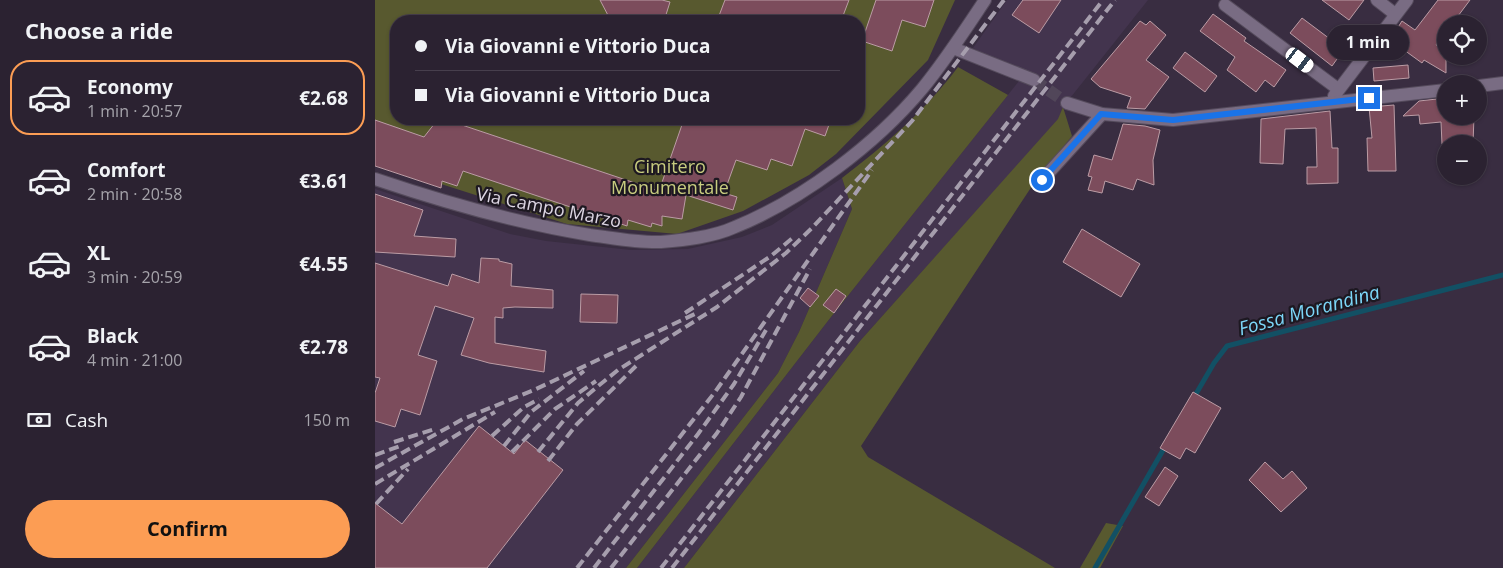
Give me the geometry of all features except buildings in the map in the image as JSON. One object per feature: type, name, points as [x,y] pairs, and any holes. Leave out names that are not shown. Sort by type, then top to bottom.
[{"type":"street","name":"Via Campo Marzo","points":[[375,179],[447,203],[548,228],[628,241],[660,242],[698,237],[734,228],[811,185],[865,145],[896,117],[953,48],[985,0]]},
{"type":"street","points":[[1377,0],[1395,14]]},
{"type":"street","points":[[1330,103],[1338,89],[1407,0]]},
{"type":"street","points":[[1225,5],[1338,89]]},
{"type":"street","points":[[953,48],[1034,80]]},
{"type":"street","points":[[1487,85],[1503,83]]},
{"type":"street","points":[[1067,103],[1101,114],[1173,120],[1437,91]]},
{"type":"street","points":[[1042,180],[1101,114]]},
{"type":"shaded area","points":[[1007,0],[1148,0],[1063,107],[1059,119],[860,341],[684,568],[637,568],[831,317],[1023,76],[973,48]]},
{"type":"shaded area","points":[[842,178],[852,209],[799,332],[778,373],[626,568],[375,568],[375,189],[510,234],[546,241],[631,250],[688,249],[742,237],[772,225]]},
{"type":"green space","name":"Cimitero Monumentale","points":[[375,0],[955,0],[928,60],[865,124],[865,15],[390,15],[390,125],[864,125],[836,154],[809,175],[743,211],[677,234],[567,224],[375,163]]},
{"type":"green space","points":[[958,67],[1008,95],[831,317],[637,568],[626,568],[778,373],[799,332],[852,209],[842,178],[904,127]]},
{"type":"green space","points":[[1063,107],[1072,136],[1034,183],[861,446],[868,457],[1055,568],[684,568],[860,341],[1058,119]]},
{"type":"green space","points":[[1106,523],[1123,526],[1100,568],[1080,568]]},
{"type":"waterway","name":"Fossa Morandina","points":[[1193,399],[1214,363],[1227,346],[1503,275]]},
{"type":"waterway","name":"Fossa Morandina","points":[[1095,568],[1166,445]]},
{"type":"tunnel","points":[[1034,80],[1067,103]]},
{"type":"railway","points":[[538,452],[578,403],[597,387],[618,370],[717,307],[786,253],[812,228],[912,121],[1004,0]]},
{"type":"railway","points":[[661,568],[1103,0]]},
{"type":"railway","points":[[672,568],[1115,0]]},
{"type":"railway","points":[[577,568],[715,392],[872,170]]},
{"type":"railway","points":[[685,313],[771,256],[795,236]]},
{"type":"railway","points":[[611,568],[717,433],[741,397],[810,269]]},
{"type":"railway","points":[[375,468],[463,419],[534,390],[699,312]]},
{"type":"railway","points":[[594,568],[698,434],[734,384],[766,330]]},
{"type":"railway","points":[[548,461],[577,424],[636,366]]},
{"type":"railway","points":[[504,446],[531,412],[584,371]]},
{"type":"railway","points":[[512,452],[555,409],[596,381]]},
{"type":"railway","points":[[492,436],[524,407],[539,399]]},
{"type":"railway","points":[[375,484],[495,412]]},
{"type":"railway","points":[[394,442],[435,429]]},
{"type":"railway","points":[[375,455],[403,445]]},
{"type":"railway","points":[[376,504],[408,469]]},
{"type":"route","points":[[1042,180],[1101,114],[1173,120],[1216,117],[1369,98]]}]
